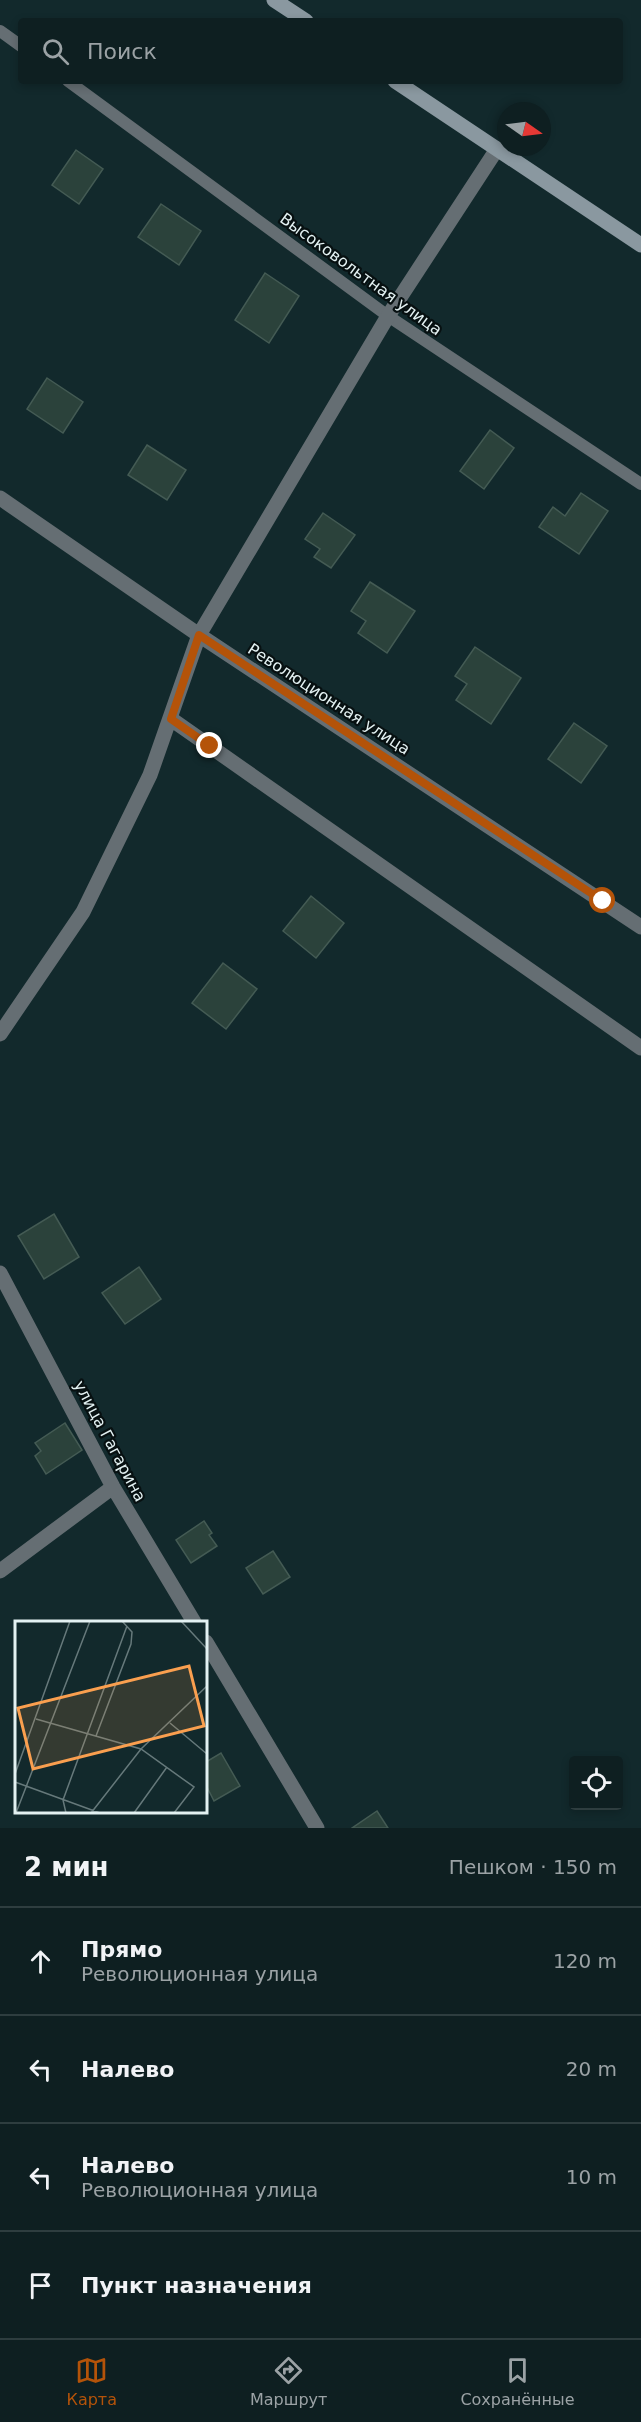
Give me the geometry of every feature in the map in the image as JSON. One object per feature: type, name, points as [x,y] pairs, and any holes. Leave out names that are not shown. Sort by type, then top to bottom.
[{"type":"main road","points":[[274,0],[301,18]]},
{"type":"main road","points":[[400,84],[497,149]]},
{"type":"main road","points":[[508,156],[641,245]]},
{"type":"street","points":[[0,1034],[83,912],[150,775],[199,635],[388,316],[497,149]]},
{"type":"street","name":"Революционная улица","points":[[0,498],[199,635],[641,927]]},
{"type":"street","points":[[171,719],[641,1048]]},
{"type":"street","name":"улица Гагарина","points":[[0,1273],[113,1487],[193,1621]]},
{"type":"street","points":[[0,1570],[113,1487]]},
{"type":"street","points":[[207,1644],[317,1828]]},
{"type":"lane","points":[[0,31],[18,44]]},
{"type":"lane","name":"Высоковольтная улица","points":[[72,84],[388,316],[641,483]]},
{"type":"building","points":[[76,150],[103,169],[79,204],[52,185]]},
{"type":"building","points":[[161,204],[201,231],[179,265],[138,237]]},
{"type":"building","points":[[265,273],[299,296],[269,343],[235,320]]},
{"type":"building","points":[[47,378],[83,402],[63,433],[27,409]]},
{"type":"building","points":[[490,430],[514,448],[484,489],[460,471]]},
{"type":"building","points":[[147,445],[186,470],[167,500],[128,475]]},
{"type":"building","points":[[581,493],[608,511],[579,554],[539,527],[553,507],[565,516]]},
{"type":"building","points":[[323,513],[355,535],[331,568],[314,557],[320,549],[305,539]]},
{"type":"building","points":[[370,582],[415,611],[387,653],[358,633],[366,621],[351,611]]},
{"type":"building","points":[[475,647],[521,678],[491,724],[456,700],[467,684],[455,676]]},
{"type":"building","points":[[574,723],[607,746],[581,783],[548,759]]},
{"type":"building","points":[[311,896],[344,923],[316,958],[283,931]]},
{"type":"building","points":[[223,963],[257,989],[226,1029],[192,1003]]},
{"type":"building","points":[[54,1214],[79,1257],[44,1279],[18,1236]]},
{"type":"building","points":[[139,1267],[161,1299],[125,1324],[102,1293]]},
{"type":"building","points":[[65,1423],[82,1450],[46,1474],[35,1456],[41,1451],[35,1443]]},
{"type":"building","points":[[204,1521],[212,1533],[209,1535],[217,1546],[191,1563],[176,1540]]},
{"type":"building","points":[[273,1551],[290,1577],[263,1594],[246,1568]]},
{"type":"building","points":[[221,1753],[240,1786],[214,1801],[207,1787],[207,1761]]},
{"type":"building","points":[[377,1811],[388,1828],[352,1828]]},
{"type":"route","points":[[210,746],[171,719],[199,635],[603,901]]}]
